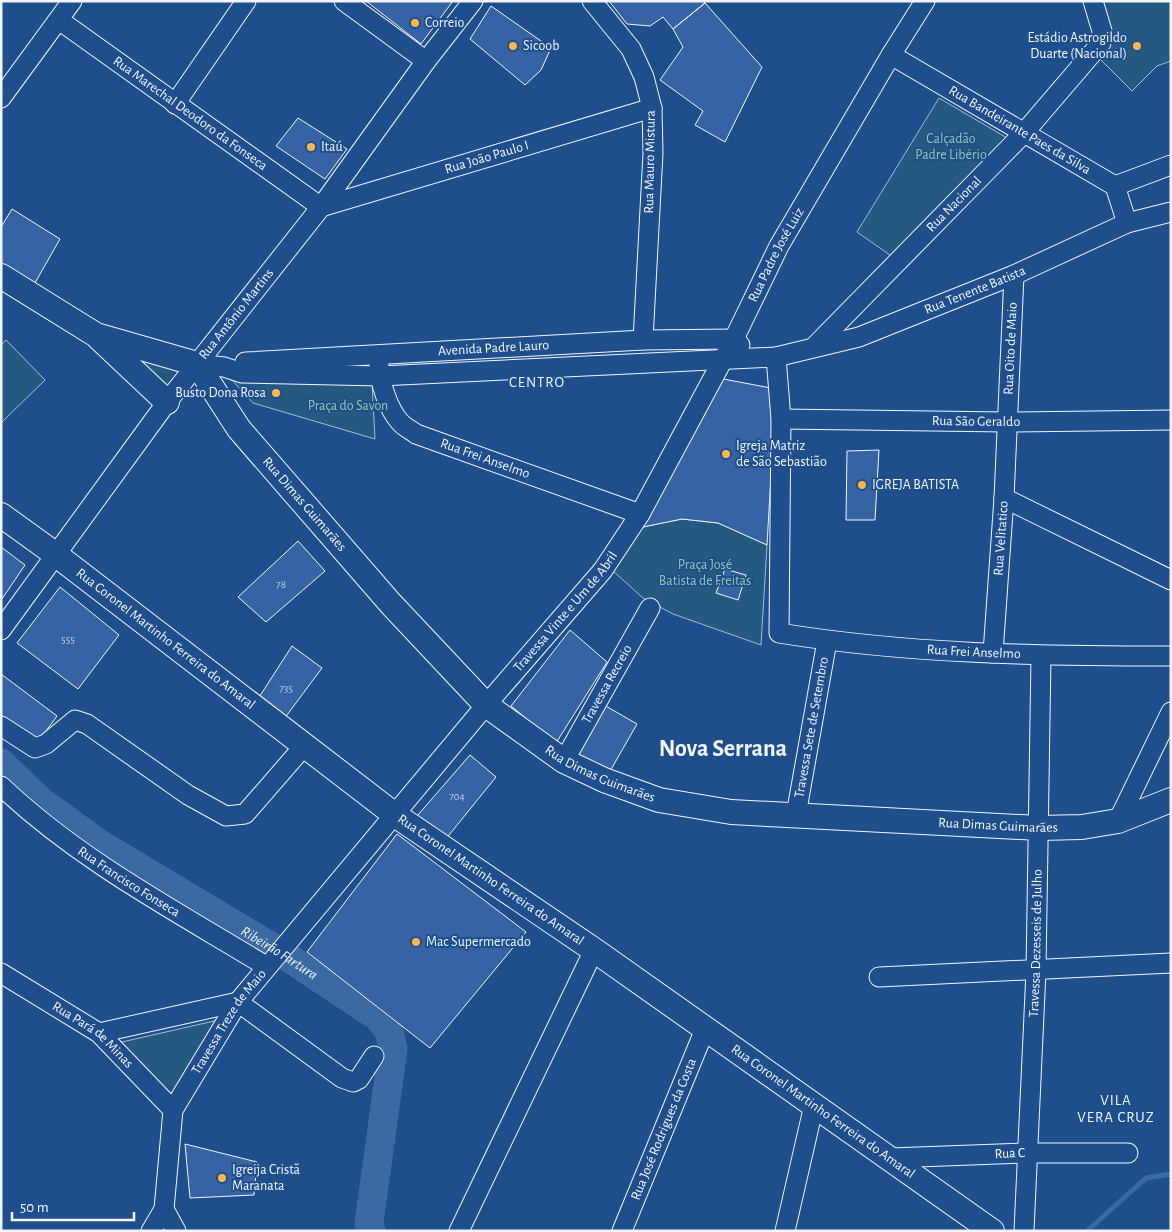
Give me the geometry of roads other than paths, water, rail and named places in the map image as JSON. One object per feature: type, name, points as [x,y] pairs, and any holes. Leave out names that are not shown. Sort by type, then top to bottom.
[{"type":"main road","points":[[1,276],[96,335],[167,402]]},
{"type":"main road","points":[[96,335],[197,364]]},
{"type":"main road","name":"Rua Dimas Guimarães","points":[[197,364],[239,429],[391,604],[486,705],[564,761],[604,780],[659,800],[730,812],[1039,828],[1082,827],[1118,821],[1171,800]]},
{"type":"main road","name":"Rua Coronel Martinho Ferreira do Amaral","points":[[1,516],[55,554],[395,815],[594,950],[992,1231]]},
{"type":"street","points":[[1,98],[72,1]]},
{"type":"street","points":[[175,104],[246,1]]},
{"type":"street","points":[[344,1],[426,61]]},
{"type":"street","name":"Rua Antônio Martins","points":[[1,630],[167,402],[321,207],[426,61],[473,1]]},
{"type":"street","name":"Rua Mauro Mistura","points":[[592,1],[631,49],[644,77],[652,108],[653,153],[643,340]]},
{"type":"street","name":"Rua Padre José Luiz","points":[[640,514],[734,339],[779,246],[891,55],[925,1]]},
{"type":"street","name":"Rua Nacional","points":[[813,348],[1023,134],[1101,43],[1102,31],[1093,1]]},
{"type":"street","name":"Rua Marechal Deodoro da Fonseca","points":[[59,20],[321,207]]},
{"type":"street","name":"Rua Bandeirante Paes da Silva","points":[[891,55],[1023,134],[1115,186]]},
{"type":"street","name":"Rua João Paulo I","points":[[321,207],[652,108]]},
{"type":"street","points":[[1127,223],[1115,186],[1171,165]]},
{"type":"street","name":"Rua Tenente Batista","points":[[776,357],[859,336],[1014,275],[1127,223],[1171,212]]},
{"type":"street","name":"Rua Oito de Maio","points":[[1006,422],[1014,275]]},
{"type":"street","points":[[734,339],[756,358]]},
{"type":"street","name":"Avenida Padre Lauro","points":[[224,367],[250,361],[643,340],[734,339]]},
{"type":"street","name":"Rua Frei Anselmo","points":[[378,355],[380,376],[390,406],[400,422],[416,434],[640,514]]},
{"type":"street","points":[[776,357],[781,419]]},
{"type":"street","name":"Avenida Padre Lauro","points":[[197,364],[224,367],[242,373],[380,376],[776,357]]},
{"type":"street","name":"Rua São Geraldo","points":[[781,419],[1006,422],[1171,420]]},
{"type":"street","name":"Rua Frei Anselmo","points":[[781,419],[779,633],[827,641],[1041,656],[1171,656]]},
{"type":"street","name":"Rua Velitatico","points":[[993,653],[1004,498],[1006,422]]},
{"type":"street","points":[[1004,498],[1171,580]]},
{"type":"street","name":"Travessa Vinte e Um de Abril","points":[[486,705],[603,570],[640,514]]},
{"type":"street","name":"Travessa Recreio","points":[[564,761],[650,608]]},
{"type":"street","name":"Travessa Sete de Setembro","points":[[796,815],[827,641]]},
{"type":"street","name":"Travessa Dezesseis de Julho","points":[[1024,1231],[1026,1153],[1036,971],[1041,656]]},
{"type":"street","name":"Travessa Treze de Maio","points":[[164,1209],[173,1110],[238,1002],[289,938],[395,815],[486,705]]},
{"type":"street","points":[[1118,821],[1171,712]]},
{"type":"street","points":[[1,726],[35,748],[46,744],[75,720],[87,724],[188,795],[226,816],[245,814],[305,745]]},
{"type":"street","name":"Rua Francisco Fonseca","points":[[1,786],[34,817],[101,866],[269,962]]},
{"type":"street","points":[[459,1231],[594,950]]},
{"type":"street","points":[[878,977],[1036,971],[1171,963]]},
{"type":"street","name":"Rua Pará de Minas","points":[[1,973],[99,1033],[173,1110]]},
{"type":"street","points":[[99,1033],[238,1002],[342,1078],[353,1082],[359,1079],[374,1056]]},
{"type":"street","name":"Rua José Rodrigues da Costa","points":[[622,1231],[705,1028]]},
{"type":"street","points":[[785,1231],[814,1105]]},
{"type":"street","name":"Rua C","points":[[891,1158],[1026,1153],[1128,1153]]},
{"type":"street","points":[[151,1231],[164,1209]]},
{"type":"street","points":[[164,1209],[176,1231]]},
{"type":"waterway","name":"Ribeirão Fartura","points":[[1,763],[39,800],[98,843],[280,952],[378,1017],[389,1031],[393,1049],[369,1223],[371,1231]]},
{"type":"waterway","points":[[1087,1231],[1146,1178],[1171,1174]]},
{"type":"place","name":"Correio","points":[[415,23]]},
{"type":"place","name":"Sicoob","points":[[513,46]]},
{"type":"place","name":"Estádio Astrogildo Duarte (Nacional)","points":[[1137,46]]},
{"type":"place","name":"Itaú","points":[[311,147]]},
{"type":"place","name":"Busto Dona Rosa","points":[[276,393]]},
{"type":"place","name":"Igreja Matriz de São Sebastião","points":[[726,454]]},
{"type":"place","name":"IGREJA BATISTA","points":[[862,485]]},
{"type":"place","name":"Mac Supermercado","points":[[416,942]]},
{"type":"place","name":"Igreija Cristã Maranata","points":[[222,1178]]},
{"type":"district","name":"CENTRO","points":[[537,382]]},
{"type":"district","name":"Nova Serrana","points":[[723,749]]},
{"type":"district","name":"VILA VERA CRUZ","points":[[1116,1108]]},
{"type":"park label","name":"Calçadão Padre Libério","points":[[951,148]]},
{"type":"park label","name":"Praça do Savon","points":[[348,406]]},
{"type":"park label","name":"Praça José Batista de Freitas","points":[[705,574]]}]
